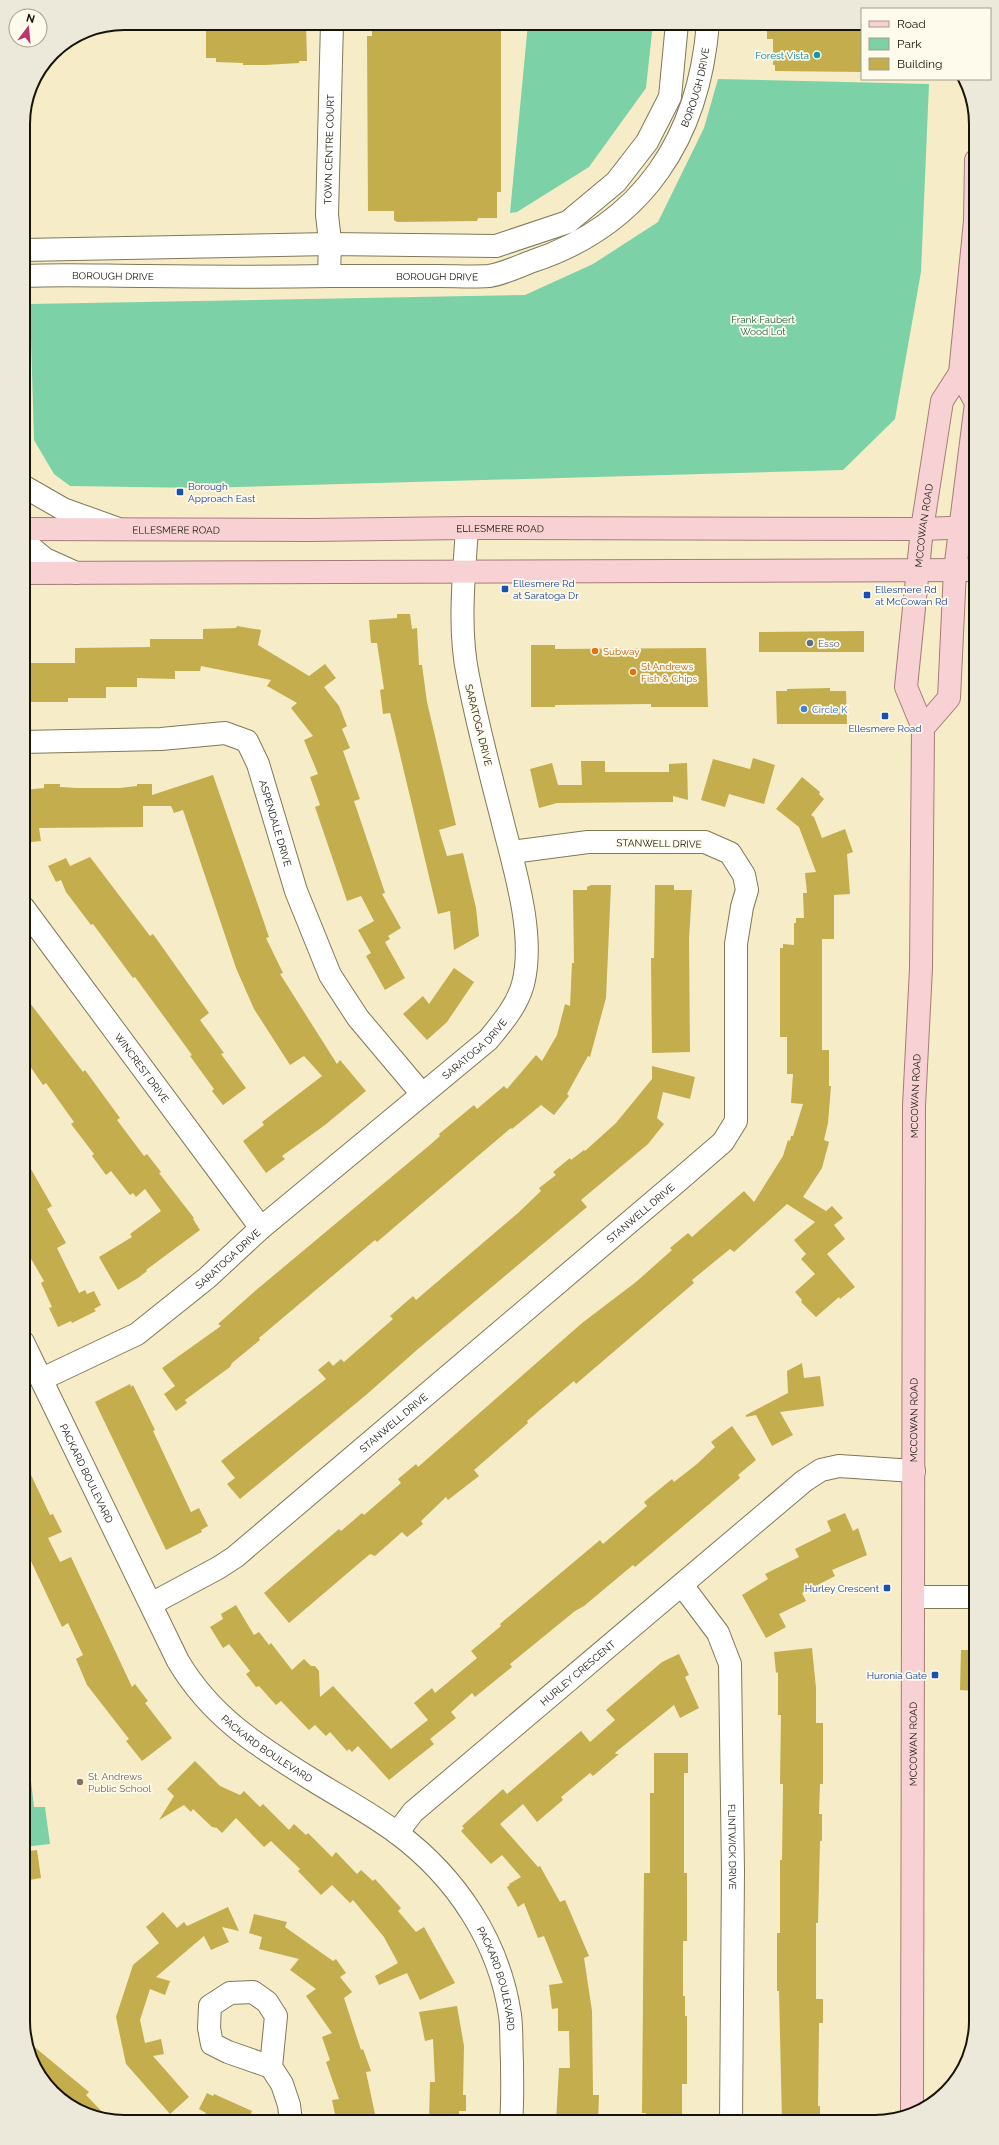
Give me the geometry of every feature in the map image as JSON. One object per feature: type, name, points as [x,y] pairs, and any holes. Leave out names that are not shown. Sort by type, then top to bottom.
[{"type":"main road","name":"MCCOWAN ROAD","points":[[912,2107],[914,1106],[921,968],[923,728],[906,687],[922,529],[942,401],[960,373],[969,282]]},
{"type":"main road","points":[[960,373],[969,390]]},
{"type":"main road","points":[[923,728],[949,698],[965,570],[969,512]]},
{"type":"main road","name":"ELLESMERE ROAD","points":[[30,529],[922,529],[968,527]]},
{"type":"main road","points":[[30,573],[965,570]]},
{"type":"street","name":"TOWN CENTRE COURT","points":[[329,276],[330,244],[328,215],[332,30]]},
{"type":"street","points":[[30,250],[330,244],[496,246],[568,222],[616,182],[647,142],[670,97],[676,30]]},
{"type":"street","name":"BOROUGH DRIVE","points":[[30,276],[491,276],[551,255],[582,241],[610,222],[632,203],[654,178],[668,158],[693,108],[705,57],[707,30]]},
{"type":"street","points":[[30,490],[63,509],[116,528]]},
{"type":"street","name":"SARATOGA DRIVE","points":[[42,1379],[137,1334],[207,1278],[261,1228],[488,1040],[515,1004],[523,984],[528,945],[512,852],[501,816],[468,676],[464,623],[464,572],[467,528]]},
{"type":"street","points":[[30,547],[45,559],[76,573]]},
{"type":"street","name":"ASPENDALE DRIVE","points":[[30,742],[161,739],[225,733],[247,741],[258,764],[296,891],[330,974],[358,1018],[422,1094]]},
{"type":"street","name":"STANWELL DRIVE","points":[[151,1604],[218,1568],[235,1556],[723,1142],[736,1121],[736,944],[742,907],[747,890],[744,875],[730,853],[705,842],[588,842],[512,852]]},
{"type":"street","name":"WINCREST DRIVE","points":[[30,916],[261,1228]]},
{"type":"street","name":"PACKARD BOULEVARD","points":[[30,1356],[189,1680],[218,1713],[285,1762],[397,1833],[438,1869],[458,1893],[477,1920],[498,1965],[510,2015],[513,2103],[512,2115]]},
{"type":"street","name":"HURLEY CRESCENT","points":[[397,1833],[414,1812],[790,1493],[821,1470],[839,1466],[914,1471]]},
{"type":"street","name":"FLINTWICK DRIVE","points":[[682,1585],[718,1633],[730,1664],[733,1864],[731,2115]]},
{"type":"street","points":[[913,1597],[969,1597]]},
{"type":"street","points":[[271,2067],[282,2084],[289,2105],[290,2115]]},
{"type":"green space","points":[[527,30],[652,30],[646,88],[589,167],[517,212],[510,213]]},
{"type":"green space","name":"Frank Faubert Wood Lot","points":[[718,79],[929,84],[921,272],[895,419],[843,470],[200,488],[70,486],[54,474],[34,440],[30,304],[525,295],[593,264],[658,222],[704,128]]},
{"type":"green space","points":[[30,1772],[34,1807],[45,1807],[50,1844],[30,1846]]},
{"type":"building","points":[[206,30],[306,30],[307,61],[299,61],[299,63],[243,65],[243,63],[216,62],[216,58],[206,58]]},
{"type":"building","points":[[372,30],[501,30],[501,192],[497,192],[497,218],[478,218],[477,221],[397,222],[394,220],[394,211],[368,211],[367,36],[372,36]]},
{"type":"building","name":"Forest Vista","points":[[767,30],[861,30],[861,72],[775,71],[775,65],[773,65],[773,39],[767,39]]},
{"type":"building","points":[[397,614],[410,614],[412,629],[417,628],[419,665],[422,665],[427,702],[456,825],[439,830],[447,856],[463,853],[476,908],[479,936],[454,950],[450,911],[438,914],[390,713],[383,714],[380,690],[384,689],[377,643],[371,643],[369,620],[397,618]]},
{"type":"building","points":[[237,626],[261,630],[258,645],[309,676],[325,664],[336,678],[324,687],[339,706],[347,726],[342,729],[350,748],[343,751],[360,799],[354,801],[385,893],[382,894],[401,928],[388,936],[390,939],[385,942],[405,978],[385,990],[366,956],[371,953],[358,930],[374,921],[361,896],[347,901],[315,807],[320,805],[310,777],[318,774],[304,740],[313,736],[291,708],[297,703],[267,686],[271,680],[201,666],[200,671],[175,671],[175,679],[137,678],[137,687],[106,687],[106,698],[68,698],[68,702],[30,702],[30,663],[75,663],[75,648],[150,647],[150,639],[203,639],[203,629],[236,628]]},
{"type":"building","points":[[864,631],[864,652],[759,652],[759,632]]},
{"type":"building","points":[[531,645],[555,645],[555,649],[706,648],[708,707],[651,707],[651,704],[555,705],[555,707],[531,707]]},
{"type":"building","points":[[830,688],[830,691],[846,691],[847,724],[777,724],[776,691],[787,691],[787,689]]},
{"type":"building","points":[[753,758],[775,765],[764,804],[729,794],[725,807],[701,800],[713,759],[750,769]]},
{"type":"building","points":[[581,761],[605,761],[605,772],[669,772],[669,764],[687,763],[688,800],[673,796],[673,802],[557,803],[539,808],[530,769],[552,763],[558,785],[582,785]]},
{"type":"building","points":[[213,775],[269,937],[266,938],[283,973],[280,974],[337,1064],[340,1060],[366,1091],[325,1125],[282,1156],[285,1159],[266,1173],[243,1141],[264,1125],[262,1122],[322,1076],[304,1056],[290,1065],[254,1009],[236,968],[183,810],[174,813],[171,806],[143,806],[143,827],[39,828],[41,841],[30,842],[30,789],[44,788],[44,784],[60,784],[60,787],[77,788],[120,788],[137,786],[137,784],[152,784],[152,795]]},
{"type":"building","points":[[802,777],[820,792],[819,794],[824,799],[811,815],[814,817],[822,838],[845,829],[853,852],[847,854],[850,894],[834,895],[834,939],[822,939],[822,1050],[829,1050],[829,1086],[831,1086],[828,1123],[824,1140],[829,1142],[822,1168],[803,1197],[826,1211],[832,1206],[843,1218],[834,1225],[845,1239],[827,1254],[855,1287],[840,1299],[839,1297],[816,1317],[801,1302],[802,1300],[795,1292],[815,1274],[801,1259],[806,1254],[794,1240],[815,1222],[787,1204],[734,1252],[730,1249],[692,1280],[694,1283],[576,1384],[574,1381],[527,1421],[528,1423],[474,1470],[479,1476],[448,1500],[446,1497],[421,1521],[423,1524],[407,1537],[402,1532],[375,1556],[370,1554],[289,1623],[264,1593],[339,1529],[341,1531],[362,1513],[364,1515],[401,1483],[398,1479],[416,1464],[418,1467],[582,1323],[636,1282],[672,1250],[670,1248],[688,1233],[692,1237],[744,1191],[754,1202],[783,1156],[788,1140],[790,1141],[791,1136],[793,1136],[803,1104],[791,1103],[793,1074],[787,1074],[787,1037],[780,1037],[780,948],[783,948],[783,944],[794,945],[794,923],[796,923],[796,918],[804,918],[803,893],[807,893],[805,873],[816,872],[799,827],[776,809]]},
{"type":"building","points":[[90,857],[150,936],[153,934],[209,1013],[200,1020],[224,1053],[221,1054],[246,1088],[223,1105],[212,1091],[214,1089],[190,1056],[192,1055],[135,977],[133,978],[93,924],[91,925],[66,892],[61,880],[56,882],[48,866],[66,858],[70,866]]},
{"type":"building","points":[[591,885],[611,885],[606,998],[590,1057],[588,1056],[567,1094],[569,1096],[554,1115],[541,1105],[512,1129],[511,1128],[377,1242],[375,1240],[259,1338],[260,1340],[232,1363],[230,1367],[185,1400],[187,1403],[176,1411],[164,1394],[175,1386],[162,1368],[221,1326],[218,1324],[255,1291],[431,1144],[440,1136],[439,1134],[474,1105],[477,1109],[504,1086],[507,1089],[536,1055],[542,1061],[557,1035],[565,1004],[570,1006],[572,963],[574,963],[573,890],[587,890],[587,887]]},
{"type":"building","points":[[655,885],[674,885],[674,890],[692,890],[689,939],[690,1052],[652,1053],[651,958],[654,958]]},
{"type":"building","points":[[454,968],[474,982],[447,1022],[427,1040],[403,1014],[423,996],[429,1004]]},
{"type":"building","points":[[30,1003],[83,1072],[85,1070],[120,1118],[117,1120],[144,1156],[147,1154],[161,1172],[159,1173],[194,1218],[193,1219],[200,1230],[146,1270],[147,1271],[138,1278],[118,1290],[99,1257],[132,1237],[130,1234],[161,1211],[145,1189],[136,1197],[133,1193],[130,1195],[111,1171],[106,1175],[92,1156],[94,1154],[71,1124],[74,1122],[46,1083],[43,1085],[30,1066]]},
{"type":"building","points":[[652,1066],[695,1077],[690,1099],[663,1092],[657,1118],[664,1124],[648,1144],[581,1200],[587,1207],[418,1349],[366,1395],[240,1499],[227,1484],[235,1478],[221,1461],[326,1379],[318,1370],[329,1361],[333,1366],[341,1359],[344,1362],[393,1319],[390,1316],[413,1296],[416,1300],[518,1213],[541,1191],[539,1188],[556,1175],[553,1172],[570,1158],[571,1160],[584,1150],[585,1151],[616,1123],[652,1079]]},
{"type":"building","points":[[30,1167],[52,1206],[47,1209],[66,1243],[57,1248],[79,1293],[85,1290],[87,1294],[94,1291],[101,1305],[94,1309],[96,1311],[72,1323],[71,1321],[58,1327],[49,1308],[52,1307],[41,1283],[44,1281],[30,1257]]},
{"type":"building","points":[[802,1363],[804,1378],[820,1376],[824,1406],[780,1412],[793,1435],[772,1446],[756,1415],[746,1417],[746,1415],[788,1393],[787,1371]]},
{"type":"building","points":[[130,1384],[131,1387],[133,1385],[155,1430],[153,1431],[191,1512],[199,1508],[208,1526],[201,1530],[202,1532],[166,1550],[95,1402]]},
{"type":"building","points":[[732,1426],[756,1460],[738,1475],[740,1478],[635,1567],[633,1565],[584,1606],[575,1611],[510,1664],[512,1667],[475,1697],[472,1693],[451,1712],[456,1718],[430,1739],[434,1744],[389,1780],[358,1746],[352,1752],[349,1749],[347,1751],[330,1732],[326,1736],[315,1725],[309,1730],[281,1701],[276,1705],[259,1686],[256,1687],[246,1674],[250,1671],[229,1644],[223,1648],[210,1627],[223,1619],[221,1614],[236,1605],[254,1635],[259,1632],[269,1645],[271,1643],[292,1670],[304,1659],[311,1666],[315,1666],[319,1671],[320,1697],[333,1686],[391,1749],[428,1720],[414,1703],[432,1688],[435,1693],[477,1658],[471,1651],[501,1626],[500,1624],[600,1540],[603,1544],[647,1506],[644,1502],[672,1479],[674,1482],[697,1464],[715,1447],[711,1442]]},
{"type":"building","points":[[30,1473],[50,1515],[53,1514],[62,1532],[48,1538],[60,1562],[71,1557],[132,1687],[135,1684],[148,1701],[145,1703],[172,1738],[142,1761],[126,1741],[129,1739],[87,1685],[76,1659],[83,1655],[68,1623],[62,1627],[30,1559]]},
{"type":"building","points":[[845,1513],[853,1531],[858,1528],[867,1555],[832,1570],[835,1576],[802,1593],[806,1601],[779,1614],[786,1627],[766,1638],[742,1595],[768,1579],[765,1574],[799,1557],[795,1549],[831,1531],[827,1521]]},
{"type":"building","points":[[812,1648],[816,1688],[816,1723],[823,1723],[823,1784],[820,1784],[819,1814],[822,1814],[822,1841],[820,1841],[818,1923],[816,1923],[816,1999],[823,1999],[823,2023],[819,2023],[818,2106],[820,2106],[820,2115],[782,2115],[779,1991],[777,1991],[777,1933],[780,1933],[780,1860],[782,1860],[783,1784],[780,1784],[781,1715],[778,1715],[778,1672],[776,1673],[774,1652]]},
{"type":"building","points":[[961,1650],[969,1650],[969,1691],[960,1690]]},
{"type":"building","points":[[679,1654],[689,1675],[685,1677],[699,1708],[680,1718],[674,1705],[616,1752],[615,1754],[619,1754],[593,1776],[590,1773],[561,1797],[563,1800],[537,1822],[523,1804],[500,1824],[538,1867],[540,1866],[560,1902],[565,1900],[589,1956],[584,1958],[592,2011],[593,2095],[599,2095],[598,2115],[556,2115],[559,2068],[570,2068],[569,2031],[558,2031],[558,2008],[552,2009],[549,1985],[563,1983],[544,1936],[538,1938],[524,1903],[518,1907],[507,1887],[510,1885],[509,1884],[521,1877],[502,1855],[491,1864],[461,1831],[464,1828],[462,1826],[503,1789],[507,1794],[581,1731],[590,1742],[615,1720],[606,1710],[662,1662]]},
{"type":"building","points":[[654,1753],[688,1753],[688,1773],[684,1773],[684,1873],[687,1873],[687,1941],[683,1941],[683,1996],[685,1996],[685,2016],[687,2016],[687,2084],[682,2084],[682,2115],[646,2115],[646,2113],[642,2113],[644,1873],[650,1873],[650,1793],[654,1793]]},
{"type":"building","points":[[195,1761],[220,1786],[240,1795],[244,1791],[260,1807],[263,1804],[289,1830],[294,1824],[306,1835],[308,1833],[332,1857],[336,1852],[357,1874],[361,1870],[373,1881],[375,1879],[401,1908],[398,1911],[416,1932],[424,1927],[455,1983],[420,2000],[407,1973],[379,1985],[375,1976],[398,1963],[384,1937],[353,1900],[350,1903],[332,1885],[321,1895],[298,1871],[300,1869],[271,1841],[264,1847],[236,1818],[222,1833],[217,1828],[212,1827],[193,1809],[191,1812],[184,1805],[159,1820],[174,1796],[167,1789]]},
{"type":"building","points":[[37,1850],[41,1878],[30,1880],[30,1851]]},
{"type":"building","points":[[228,1907],[239,1931],[222,1927],[229,1942],[211,1950],[204,1936],[156,1977],[170,1981],[165,1995],[150,1989],[140,2020],[145,2043],[161,2039],[164,2054],[153,2056],[189,2097],[170,2114],[126,2064],[116,2017],[133,1965],[159,1943],[146,1927],[163,1912],[177,1928],[184,1922],[187,1926]]},
{"type":"building","points":[[254,1914],[287,1922],[285,1927],[333,1961],[336,1959],[346,1973],[340,1977],[352,1992],[344,1998],[361,2050],[363,2049],[371,2071],[366,2072],[375,2114],[335,2115],[332,2100],[339,2099],[326,2062],[330,2060],[322,2037],[332,2033],[306,1996],[316,1989],[290,1970],[299,1959],[259,1949],[262,1937],[249,1933]]},
{"type":"building","points":[[457,2006],[464,2046],[463,2095],[466,2095],[466,2111],[459,2111],[459,2115],[429,2115],[430,2082],[435,2082],[433,2039],[425,2041],[419,2012]]},
{"type":"building","points":[[34,2046],[89,2092],[86,2095],[102,2112],[82,2105],[67,2096],[49,2078],[37,2057]]},
{"type":"building","points":[[207,2093],[213,2096],[214,2094],[252,2111],[250,2115],[205,2115],[206,2113],[199,2109]]},
{"type":"place","name":"Forest Vista","points":[[817,55]]},
{"type":"place","name":"Borough Approach East","points":[[180,492]]},
{"type":"place","name":"Ellesmere Rd at Saratoga Dr","points":[[505,589]]},
{"type":"place","name":"Ellesmere Rd at McCowan Rd","points":[[867,595]]},
{"type":"place","name":"Esso","points":[[810,643]]},
{"type":"place","name":"Subway","points":[[595,651]]},
{"type":"place","name":"St Andrews Fish & Chips","points":[[633,672]]},
{"type":"place","name":"Circle K","points":[[804,709]]},
{"type":"place","name":"Ellesmere Road","points":[[885,716]]},
{"type":"place","name":"Hurley Crescent","points":[[887,1588]]},
{"type":"place","name":"Huronia Gate","points":[[935,1675]]},
{"type":"place","name":"St. Andrews Public School","points":[[80,1782]]}]
